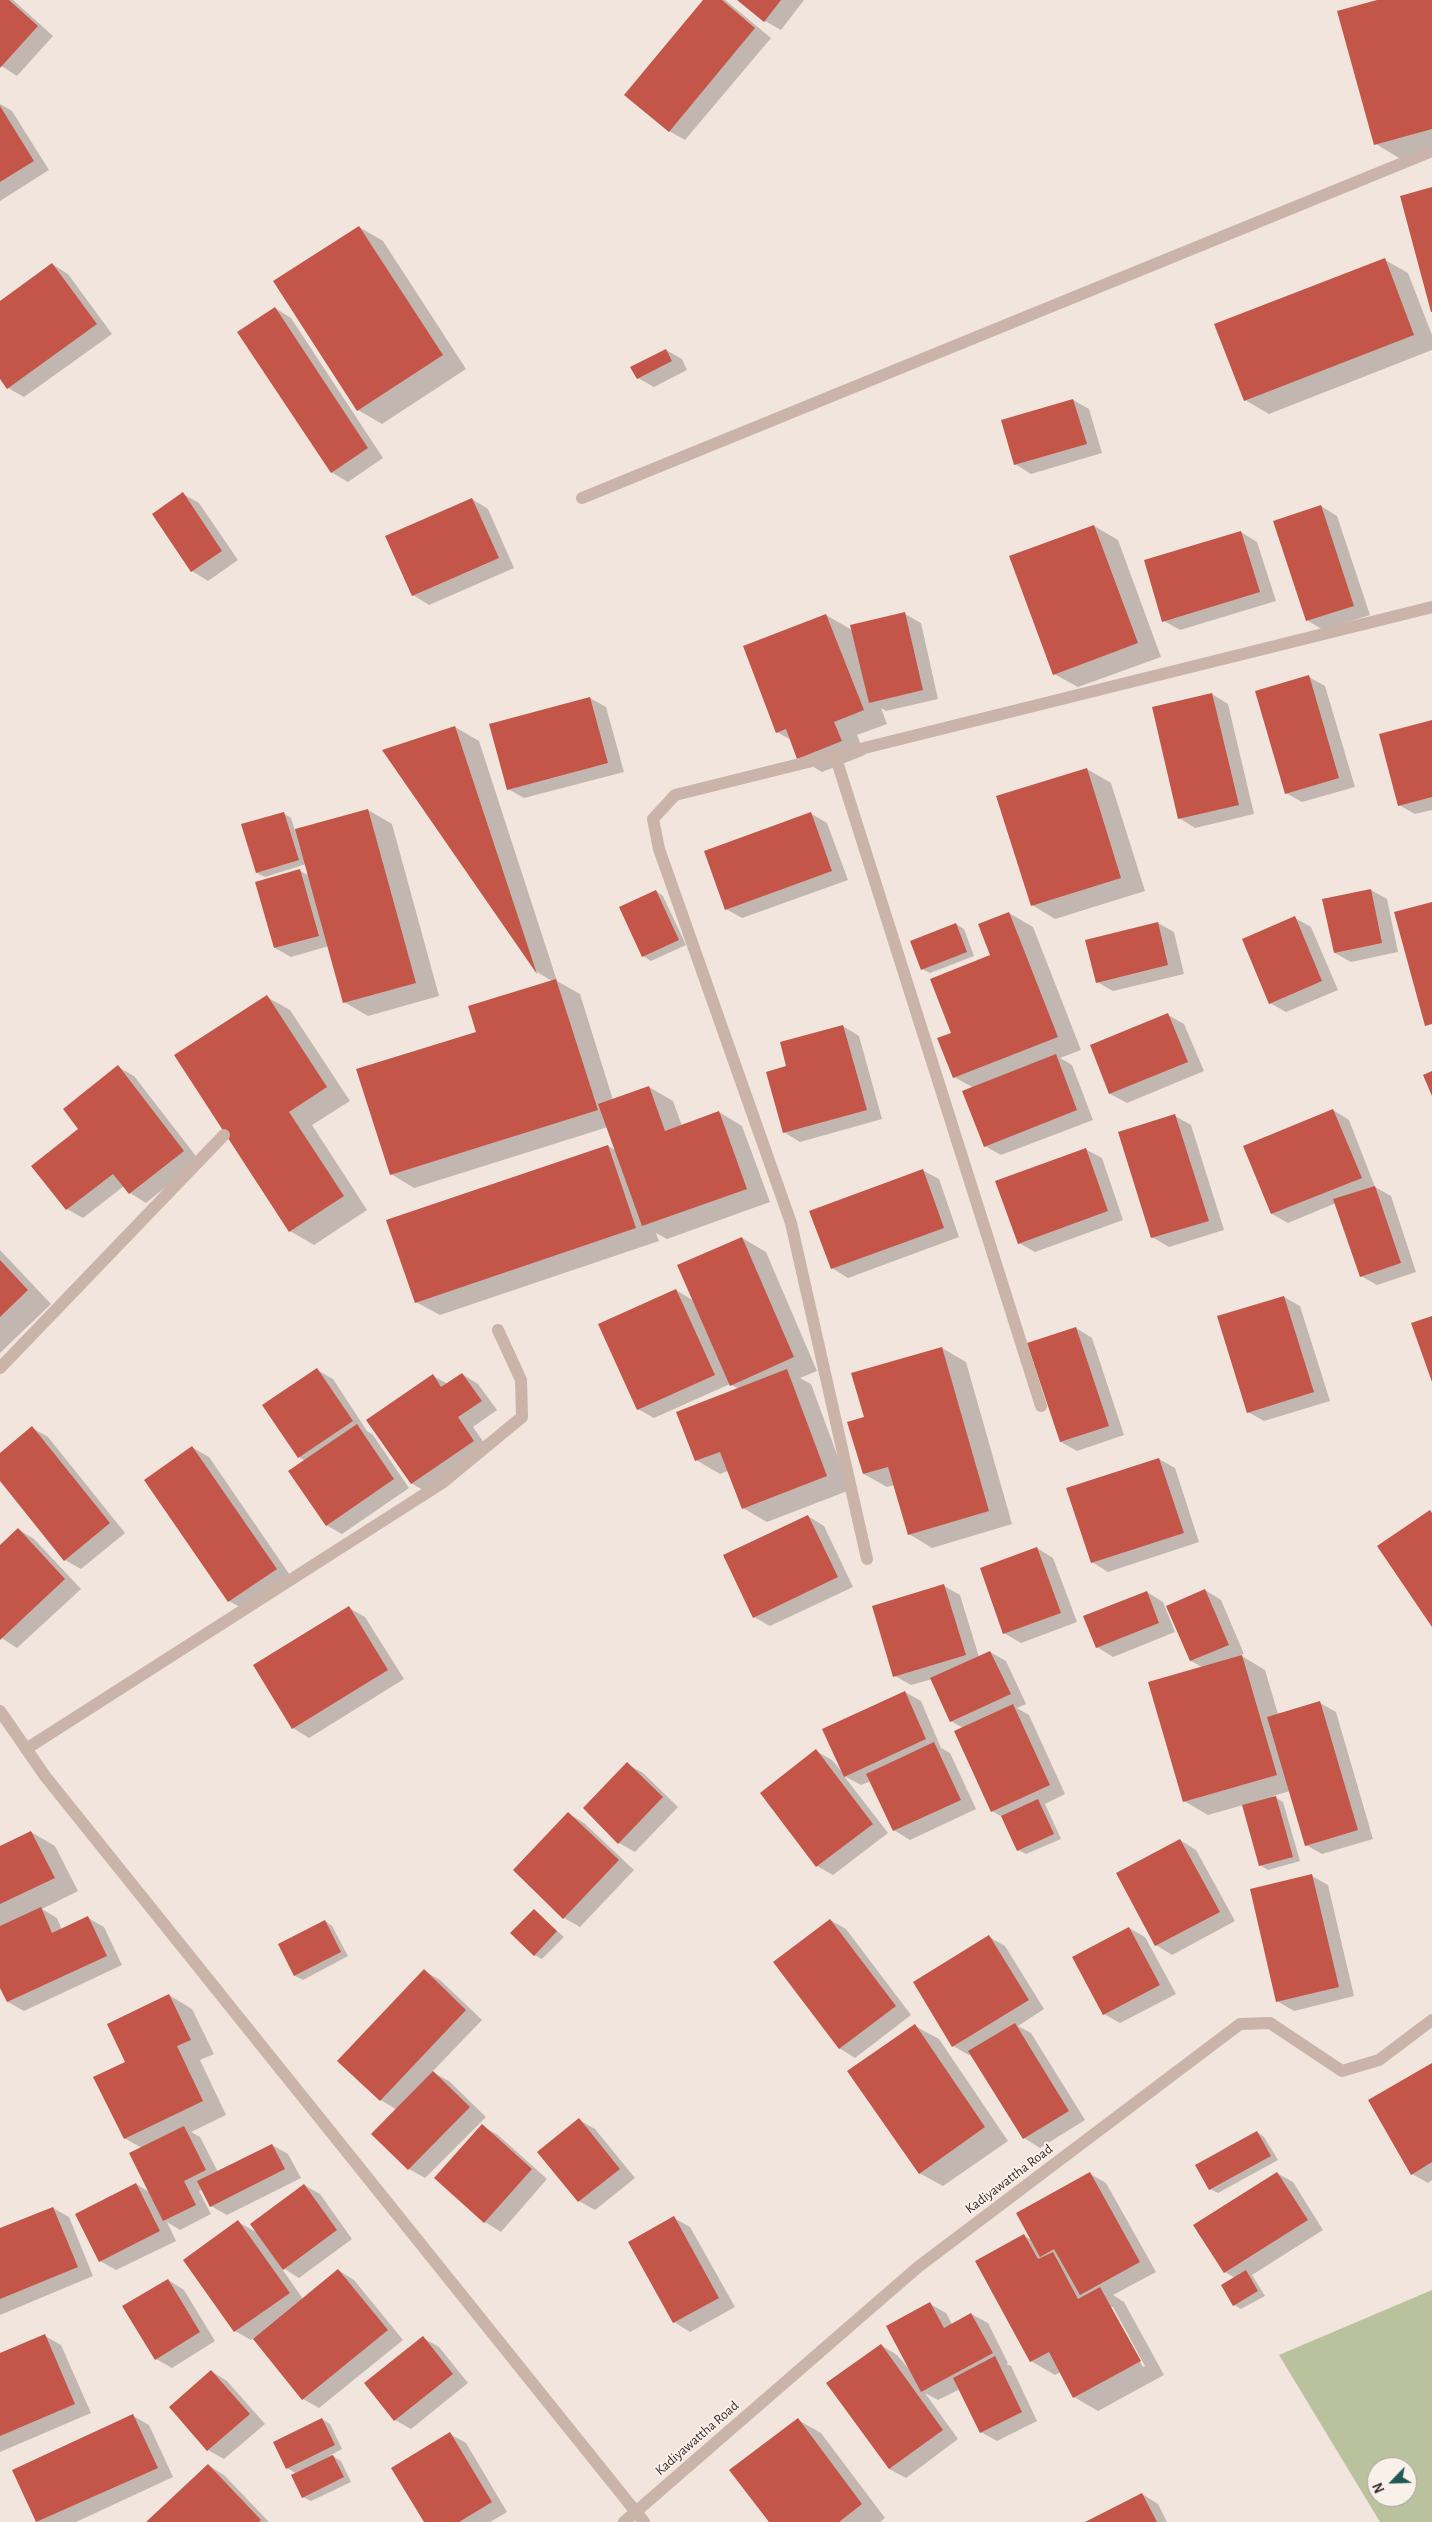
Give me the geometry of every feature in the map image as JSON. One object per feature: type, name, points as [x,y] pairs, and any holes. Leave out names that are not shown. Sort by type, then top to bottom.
[{"type":"street","points":[[582,498],[1432,151]]},
{"type":"street","points":[[867,1559],[791,1223],[659,849],[653,819],[675,795],[1432,607]]},
{"type":"street","points":[[835,755],[1042,1406]]},
{"type":"street","points":[[0,1368],[224,1135]]},
{"type":"street","points":[[26,1749],[442,1483],[522,1416],[521,1380],[498,1330]]},
{"type":"street","points":[[0,1711],[57,1792],[644,2522]]},
{"type":"street","name":"Kadiyawattha Road","points":[[635,2511],[918,2267],[1240,2024],[1270,2023],[1342,2071],[1378,2060],[1432,2020]]},
{"type":"street","points":[[624,2522],[635,2511]]},
{"type":"green space","points":[[1432,2290],[1432,2522],[1380,2522],[1371,2507],[1417,2507],[1417,2457],[1367,2457],[1367,2501],[1279,2355]]},
{"type":"building","points":[[0,0],[9,0],[38,26],[0,68]]},
{"type":"building","points":[[703,0],[722,0],[755,28],[669,132],[624,95]]},
{"type":"building","points":[[737,0],[781,0],[764,22]]},
{"type":"building","points":[[1377,0],[1432,0],[1432,129],[1374,145],[1337,11]]},
{"type":"building","points":[[0,106],[34,161],[0,182]]},
{"type":"building","points":[[1432,187],[1432,312],[1431,312],[1400,196]]},
{"type":"building","points":[[359,226],[443,355],[357,411],[273,281]]},
{"type":"building","points":[[1385,258],[1414,335],[1244,401],[1214,324]]},
{"type":"building","points":[[52,263],[97,324],[7,389],[0,379],[0,301]]},
{"type":"building","points":[[275,307],[368,448],[331,473],[237,332]]},
{"type":"building","points":[[666,349],[672,361],[637,379],[630,367]]},
{"type":"building","points":[[1073,399],[1087,444],[1014,465],[1001,420]]},
{"type":"building","points":[[183,492],[222,551],[191,572],[152,514]]},
{"type":"building","points":[[472,498],[499,558],[412,596],[385,536]]},
{"type":"building","points":[[1321,505],[1354,606],[1306,621],[1273,521]]},
{"type":"building","points":[[1094,525],[1138,643],[1053,675],[1009,556]]},
{"type":"building","points":[[1241,531],[1260,592],[1162,622],[1144,560]]},
{"type":"building","points":[[905,612],[923,690],[869,703],[850,625]]},
{"type":"building","points":[[826,614],[864,710],[834,722],[842,741],[797,759],[786,729],[776,733],[743,646]]},
{"type":"building","points":[[1309,675],[1339,778],[1285,794],[1255,691]]},
{"type":"building","points":[[1212,693],[1239,805],[1178,819],[1152,707]]},
{"type":"building","points":[[590,697],[608,763],[507,790],[489,724]]},
{"type":"building","points":[[1432,720],[1432,797],[1398,806],[1379,734]]},
{"type":"building","points":[[455,726],[537,974],[382,750]]},
{"type":"building","points":[[1087,768],[1121,878],[1031,906],[996,796]]},
{"type":"building","points":[[368,809],[416,983],[343,1003],[295,829]]},
{"type":"building","points":[[284,812],[299,860],[256,873],[241,824]]},
{"type":"building","points":[[811,812],[832,871],[725,910],[704,851]]},
{"type":"building","points":[[300,869],[319,936],[274,948],[255,882]]},
{"type":"building","points":[[1371,889],[1382,943],[1334,953],[1322,899]]},
{"type":"building","points":[[656,890],[679,940],[642,957],[619,907]]},
{"type":"building","points":[[1432,902],[1432,1024],[1425,1026],[1394,912]]},
{"type":"building","points":[[1009,912],[1058,1037],[953,1078],[937,1038],[951,1033],[930,979],[990,955],[978,924]]},
{"type":"building","points":[[1295,916],[1322,981],[1269,1004],[1242,939]]},
{"type":"building","points":[[1158,922],[1168,965],[1096,983],[1085,940]]},
{"type":"building","points":[[956,923],[967,952],[921,970],[910,941]]},
{"type":"building","points":[[556,979],[598,1110],[390,1175],[356,1069],[476,1032],[468,1006]]},
{"type":"building","points":[[267,995],[327,1087],[289,1112],[344,1196],[289,1232],[174,1055]]},
{"type":"building","points":[[1168,1013],[1188,1062],[1109,1094],[1090,1045]]},
{"type":"building","points":[[843,1025],[867,1110],[783,1133],[766,1072],[786,1066],[780,1042]]},
{"type":"building","points":[[1056,1054],[1077,1110],[984,1147],[962,1091]]},
{"type":"building","points":[[118,1065],[184,1151],[129,1194],[113,1174],[66,1210],[31,1166],[78,1129],[63,1109]]},
{"type":"building","points":[[1432,1071],[1432,1096],[1423,1075]]},
{"type":"building","points":[[649,1086],[665,1131],[719,1111],[747,1189],[642,1226],[598,1104]]},
{"type":"building","points":[[1333,1109],[1362,1178],[1271,1214],[1243,1146]]},
{"type":"building","points":[[1175,1114],[1209,1221],[1151,1238],[1118,1132]]},
{"type":"building","points":[[608,1145],[636,1228],[415,1303],[386,1220]]},
{"type":"building","points":[[1086,1148],[1108,1211],[1018,1244],[995,1181]]},
{"type":"building","points":[[923,1169],[944,1228],[831,1269],[809,1211]]},
{"type":"building","points":[[1375,1186],[1401,1263],[1360,1277],[1333,1199]]},
{"type":"building","points":[[742,1237],[794,1357],[730,1386],[677,1265]]},
{"type":"building","points":[[0,1260],[28,1290],[0,1317]]},
{"type":"building","points":[[676,1289],[715,1375],[637,1410],[598,1324]]},
{"type":"building","points":[[1284,1296],[1314,1392],[1247,1413],[1217,1316]]},
{"type":"building","points":[[1432,1316],[1432,1382],[1411,1323]]},
{"type":"building","points":[[1076,1327],[1109,1426],[1060,1442],[1027,1343]]},
{"type":"building","points":[[942,1347],[989,1511],[908,1535],[888,1467],[863,1474],[847,1422],[864,1417],[851,1373]]},
{"type":"building","points":[[317,1368],[353,1421],[298,1458],[262,1405]]},
{"type":"building","points":[[787,1369],[827,1476],[742,1509],[720,1452],[695,1461],[676,1412]]},
{"type":"building","points":[[462,1373],[482,1401],[458,1417],[474,1441],[411,1484],[366,1420],[433,1374],[441,1387]]},
{"type":"building","points":[[357,1424],[394,1479],[326,1526],[288,1471]]},
{"type":"building","points":[[32,1426],[110,1523],[64,1561],[0,1481],[0,1453]]},
{"type":"building","points":[[192,1446],[277,1569],[228,1602],[144,1480]]},
{"type":"building","points":[[1159,1458],[1184,1533],[1091,1563],[1066,1488]]},
{"type":"building","points":[[1430,1510],[1432,1513],[1432,1627],[1377,1546]]},
{"type":"building","points":[[808,1515],[838,1577],[753,1618],[723,1555]]},
{"type":"building","points":[[18,1528],[65,1579],[0,1640],[0,1545]]},
{"type":"building","points":[[1037,1547],[1061,1613],[1003,1634],[980,1568]]},
{"type":"building","points":[[944,1584],[966,1655],[893,1677],[872,1606]]},
{"type":"building","points":[[1205,1589],[1229,1645],[1190,1661],[1166,1606]]},
{"type":"building","points":[[1147,1591],[1159,1623],[1096,1648],[1083,1616]]},
{"type":"building","points":[[349,1606],[388,1670],[292,1729],[253,1665]]},
{"type":"building","points":[[990,1651],[1011,1694],[950,1722],[930,1678]]},
{"type":"building","points":[[1242,1655],[1277,1775],[1183,1802],[1148,1682]]},
{"type":"building","points":[[905,1691],[926,1739],[844,1777],[822,1729]]},
{"type":"building","points":[[1320,1701],[1358,1830],[1305,1846],[1267,1717]]},
{"type":"building","points":[[1013,1704],[1050,1785],[991,1812],[954,1731]]},
{"type":"building","points":[[934,1742],[961,1800],[893,1831],[866,1774]]},
{"type":"building","points":[[816,1749],[873,1824],[816,1867],[760,1793]]},
{"type":"building","points":[[627,1762],[663,1797],[618,1844],[583,1808]]},
{"type":"building","points":[[1276,1796],[1293,1857],[1259,1866],[1242,1805]]},
{"type":"building","points":[[1038,1799],[1054,1834],[1017,1851],[1001,1816]]},
{"type":"building","points":[[568,1812],[619,1860],[563,1919],[513,1870]]},
{"type":"building","points":[[31,1831],[55,1878],[0,1904],[0,1846]]},
{"type":"building","points":[[1180,1839],[1220,1912],[1155,1946],[1116,1873]]},
{"type":"building","points":[[1312,1874],[1339,1987],[1276,2002],[1250,1889]]},
{"type":"building","points":[[41,1907],[52,1933],[88,1916],[107,1956],[7,2002],[0,1988],[0,1926]]},
{"type":"building","points":[[534,1909],[557,1931],[534,1956],[510,1933]]},
{"type":"building","points":[[830,1919],[896,2006],[839,2049],[773,1962]]},
{"type":"building","points":[[325,1920],[341,1952],[294,1976],[278,1944]]},
{"type":"building","points":[[1129,1927],[1160,1985],[1103,2015],[1072,1957]]},
{"type":"building","points":[[989,1935],[1029,2000],[952,2047],[913,1982]]},
{"type":"building","points":[[424,1969],[466,2010],[380,2101],[337,2061]]},
{"type":"building","points":[[169,1994],[191,2040],[177,2046],[203,2101],[124,2139],[93,2077],[125,2062],[107,2024]]},
{"type":"building","points":[[1015,2023],[1069,2111],[1023,2139],[968,2051]]},
{"type":"building","points":[[915,2024],[985,2127],[919,2174],[847,2071]]},
{"type":"building","points":[[1432,2063],[1432,2162],[1411,2175],[1368,2100]]},
{"type":"building","points":[[433,2071],[470,2107],[408,2170],[371,2134]]},
{"type":"building","points":[[579,2118],[620,2169],[578,2202],[537,2152]]},
{"type":"building","points":[[482,2124],[532,2169],[484,2223],[434,2178]]},
{"type":"building","points":[[184,2126],[206,2170],[184,2181],[196,2205],[163,2221],[129,2153]]},
{"type":"building","points":[[1257,2131],[1271,2156],[1209,2190],[1195,2165]]},
{"type":"building","points":[[272,2144],[285,2169],[210,2207],[197,2181]]},
{"type":"building","points":[[1090,2172],[1140,2262],[1080,2295],[1054,2249],[1040,2257],[1016,2213]]},
{"type":"building","points":[[1277,2172],[1308,2220],[1224,2273],[1193,2225]]},
{"type":"building","points":[[136,2183],[160,2231],[99,2262],[75,2214]]},
{"type":"building","points":[[304,2184],[337,2230],[283,2270],[250,2224]]},
{"type":"building","points":[[53,2207],[78,2267],[0,2299],[0,2228]]},
{"type":"building","points":[[674,2216],[719,2298],[673,2323],[628,2242]]},
{"type":"building","points":[[238,2220],[290,2293],[234,2332],[183,2260]]},
{"type":"building","points":[[1024,2234],[1038,2259],[1053,2252],[1078,2299],[1100,2287],[1141,2361],[1073,2398],[1049,2352],[1030,2362],[975,2261]]},
{"type":"building","points":[[338,2269],[388,2330],[302,2400],[253,2339]]},
{"type":"building","points":[[1246,2270],[1258,2291],[1233,2306],[1221,2285]]},
{"type":"building","points":[[168,2279],[200,2332],[155,2360],[122,2306]]},
{"type":"building","points":[[930,2302],[944,2328],[971,2313],[993,2353],[921,2392],[886,2326]]},
{"type":"building","points":[[45,2334],[75,2404],[0,2436],[0,2353]]},
{"type":"building","points":[[423,2336],[453,2374],[394,2421],[364,2383]]},
{"type":"building","points":[[881,2344],[943,2430],[889,2469],[826,2383]]},
{"type":"building","points":[[995,2356],[1022,2412],[980,2433],[953,2378]]},
{"type":"building","points":[[211,2370],[250,2414],[207,2451],[169,2407]]},
{"type":"building","points":[[133,2414],[158,2468],[36,2522],[12,2470]]},
{"type":"building","points":[[322,2418],[335,2445],[286,2469],[273,2442]]},
{"type":"building","points":[[798,2418],[862,2504],[839,2522],[769,2522],[729,2470]]},
{"type":"building","points":[[450,2432],[492,2502],[459,2522],[424,2522],[391,2468]]},
{"type":"building","points":[[333,2455],[344,2477],[302,2498],[291,2475]]},
{"type":"building","points":[[208,2464],[261,2520],[259,2522],[146,2522]]},
{"type":"building","points":[[1142,2493],[1157,2522],[1085,2522]]}]
